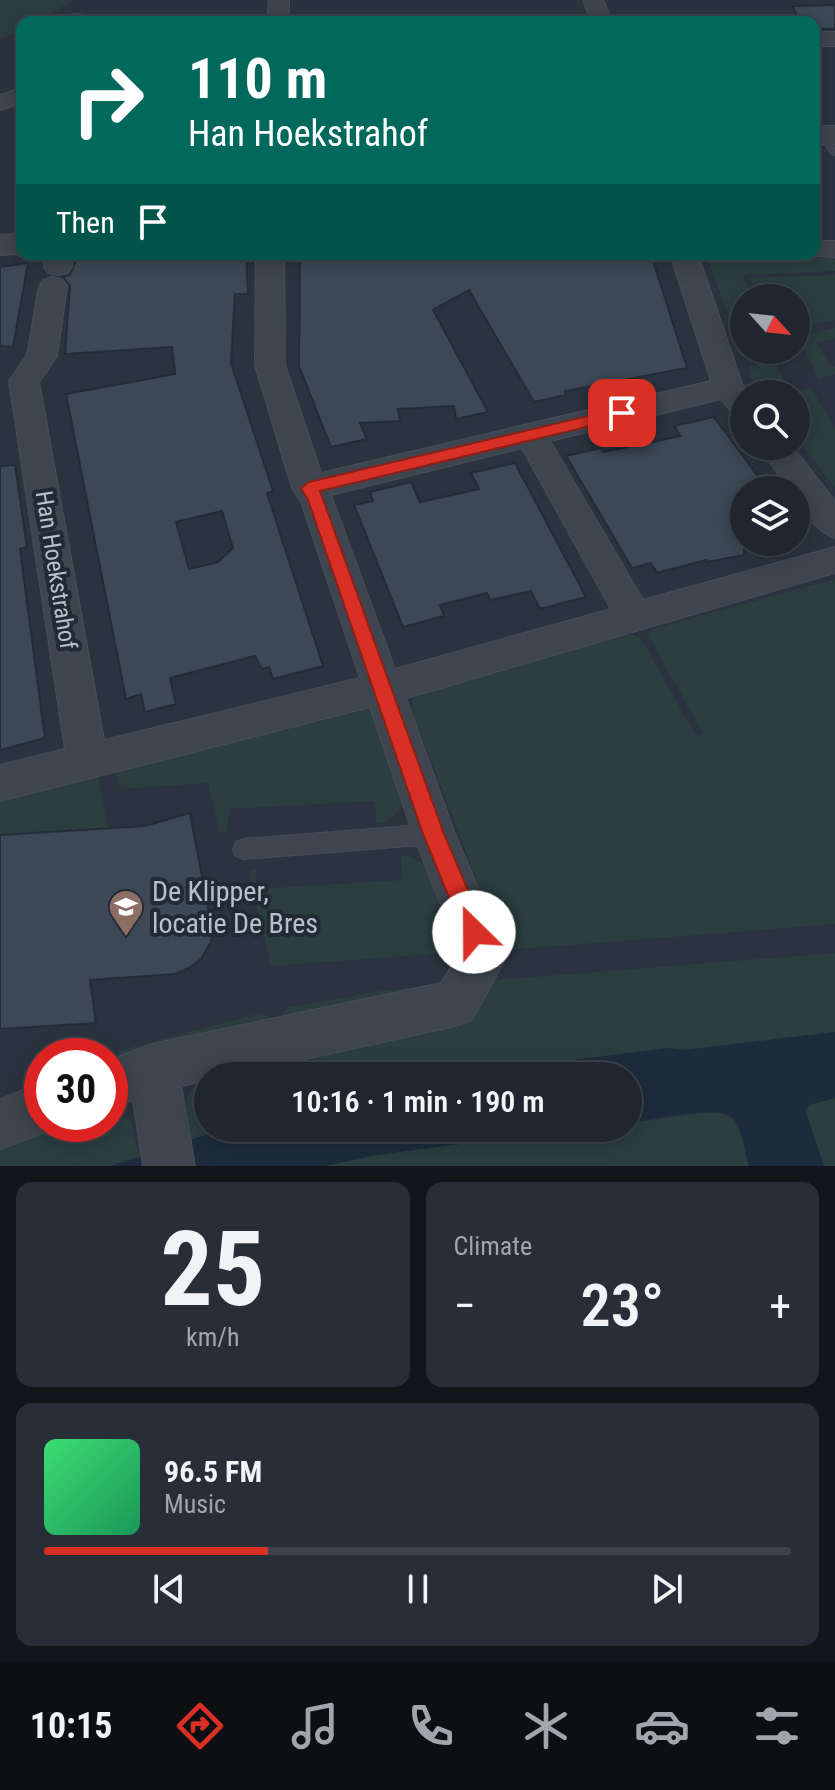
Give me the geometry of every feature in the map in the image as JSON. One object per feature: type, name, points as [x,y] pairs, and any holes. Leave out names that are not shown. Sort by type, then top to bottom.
[{"type":"street","points":[[167,1152],[131,1076],[455,1003],[484,956],[434,834],[317,500],[309,488],[270,365],[270,260]]},
{"type":"street","points":[[686,260],[730,380]]},
{"type":"street","name":"Han Hoekstrahof","points":[[57,269],[42,356],[12,382],[87,760]]},
{"type":"street","points":[[309,488],[531,435],[730,398]]},
{"type":"street","points":[[531,435],[633,616]]},
{"type":"street","points":[[785,460],[835,525]]},
{"type":"street","points":[[0,783],[384,688],[835,560]]},
{"type":"street","points":[[0,1124],[24,1115]]},
{"type":"lane","points":[[244,849],[434,834]]},
{"type":"shaded area","points":[[0,0],[73,0],[48,16],[16,16],[16,32],[0,39]]},
{"type":"shaded area","points":[[820,254],[835,254],[835,271],[743,275],[746,284],[730,284],[730,320],[708,261],[709,260],[820,260]]},
{"type":"shaded area","points":[[835,275],[835,320],[810,325],[810,284],[751,284],[749,278]]},
{"type":"shaded area","points":[[835,328],[835,339],[816,342],[831,367],[835,367],[835,374],[819,379],[810,361],[810,333]]},
{"type":"shaded area","points":[[777,364],[783,380],[752,380],[748,368]]},
{"type":"shaded area","points":[[810,388],[835,428],[835,488],[810,456]]},
{"type":"shaded area","points":[[835,579],[835,924],[507,950],[500,941],[414,716],[411,706],[415,696],[425,690],[632,634],[640,637],[696,736],[703,733],[648,635],[650,630]]},
{"type":"shaded area","points":[[366,706],[371,710],[404,798],[397,812],[386,821],[376,823],[375,801],[229,809],[227,833],[220,833],[208,783],[120,789],[115,770]]},
{"type":"shaded area","points":[[98,774],[108,828],[0,835],[0,801]]},
{"type":"shaded area","points":[[401,856],[426,865],[460,952],[271,966],[249,870],[256,869],[256,889],[402,880]]},
{"type":"shaded area","points":[[835,953],[835,1032],[686,1050],[667,1048],[559,1062],[259,1062],[479,1005],[494,980]]},
{"type":"shaded area","points":[[454,983],[285,1023],[283,1013],[289,1007],[381,991]]},
{"type":"shaded area","points":[[261,1013],[268,1016],[270,1022],[128,1064],[128,1048]]},
{"type":"shaded area","points":[[194,1087],[194,1140],[187,1143],[185,1111]]},
{"type":"shaded area","points":[[835,1098],[835,1166],[824,1166],[806,1113],[809,1105]]},
{"type":"shaded area","points":[[719,1111],[737,1126],[749,1166],[325,1166],[375,1155],[477,1142],[642,1142],[642,1121]]},
{"type":"shaded area","points":[[128,1119],[139,1157],[111,1166],[0,1166],[0,1136],[24,1129],[24,1142],[128,1142]]},
{"type":"water","points":[[835,1032],[835,1098],[809,1105],[806,1113],[824,1166],[749,1166],[739,1128],[733,1118],[726,1114],[700,1113],[642,1120],[642,1062],[559,1062],[668,1048],[686,1050]]},
{"type":"water","points":[[194,1139],[194,1142],[477,1142],[375,1155],[325,1166],[111,1166]]},
{"type":"building","points":[[835,5],[835,29],[820,29],[820,16],[798,16],[792,6]]},
{"type":"building","points":[[76,260],[246,260],[248,294],[235,294],[231,363],[273,491],[267,493],[323,666],[273,679],[269,667],[262,669],[255,656],[170,678],[176,704],[145,712],[141,694],[126,699],[66,394],[175,374],[172,347],[65,354],[70,286],[63,277],[70,275]],"holes":[[[222,511],[233,548],[218,562],[189,569],[176,522]]]},
{"type":"building","points":[[300,260],[653,260],[687,368],[565,391],[566,395],[534,402],[469,290],[433,310],[488,412],[456,419],[454,406],[398,409],[400,421],[360,423],[367,439],[331,447],[299,366]]},
{"type":"building","points":[[28,263],[13,347],[0,346],[0,267]]},
{"type":"building","points":[[714,417],[730,439],[730,460],[746,460],[758,476],[730,476],[730,556],[739,556],[706,560],[657,573],[651,563],[632,568],[566,456],[601,448],[604,452],[681,436],[674,426]]},
{"type":"building","points":[[515,463],[586,597],[540,609],[531,591],[490,600],[487,593],[440,605],[444,616],[403,627],[354,505],[373,501],[370,492],[411,482],[420,502],[479,489],[471,473]]},
{"type":"building","points":[[15,465],[27,547],[20,549],[45,738],[0,750],[0,466]]},
{"type":"building","points":[[190,813],[212,930],[211,942],[201,959],[175,974],[90,980],[96,1023],[0,1029],[0,835],[145,826]]},
{"type":"place","name":"De Klipper, locatie De Bres","points":[[126,938]]},
{"type":"route","points":[[474,932],[434,834],[317,500],[309,488],[622,413]]}]
